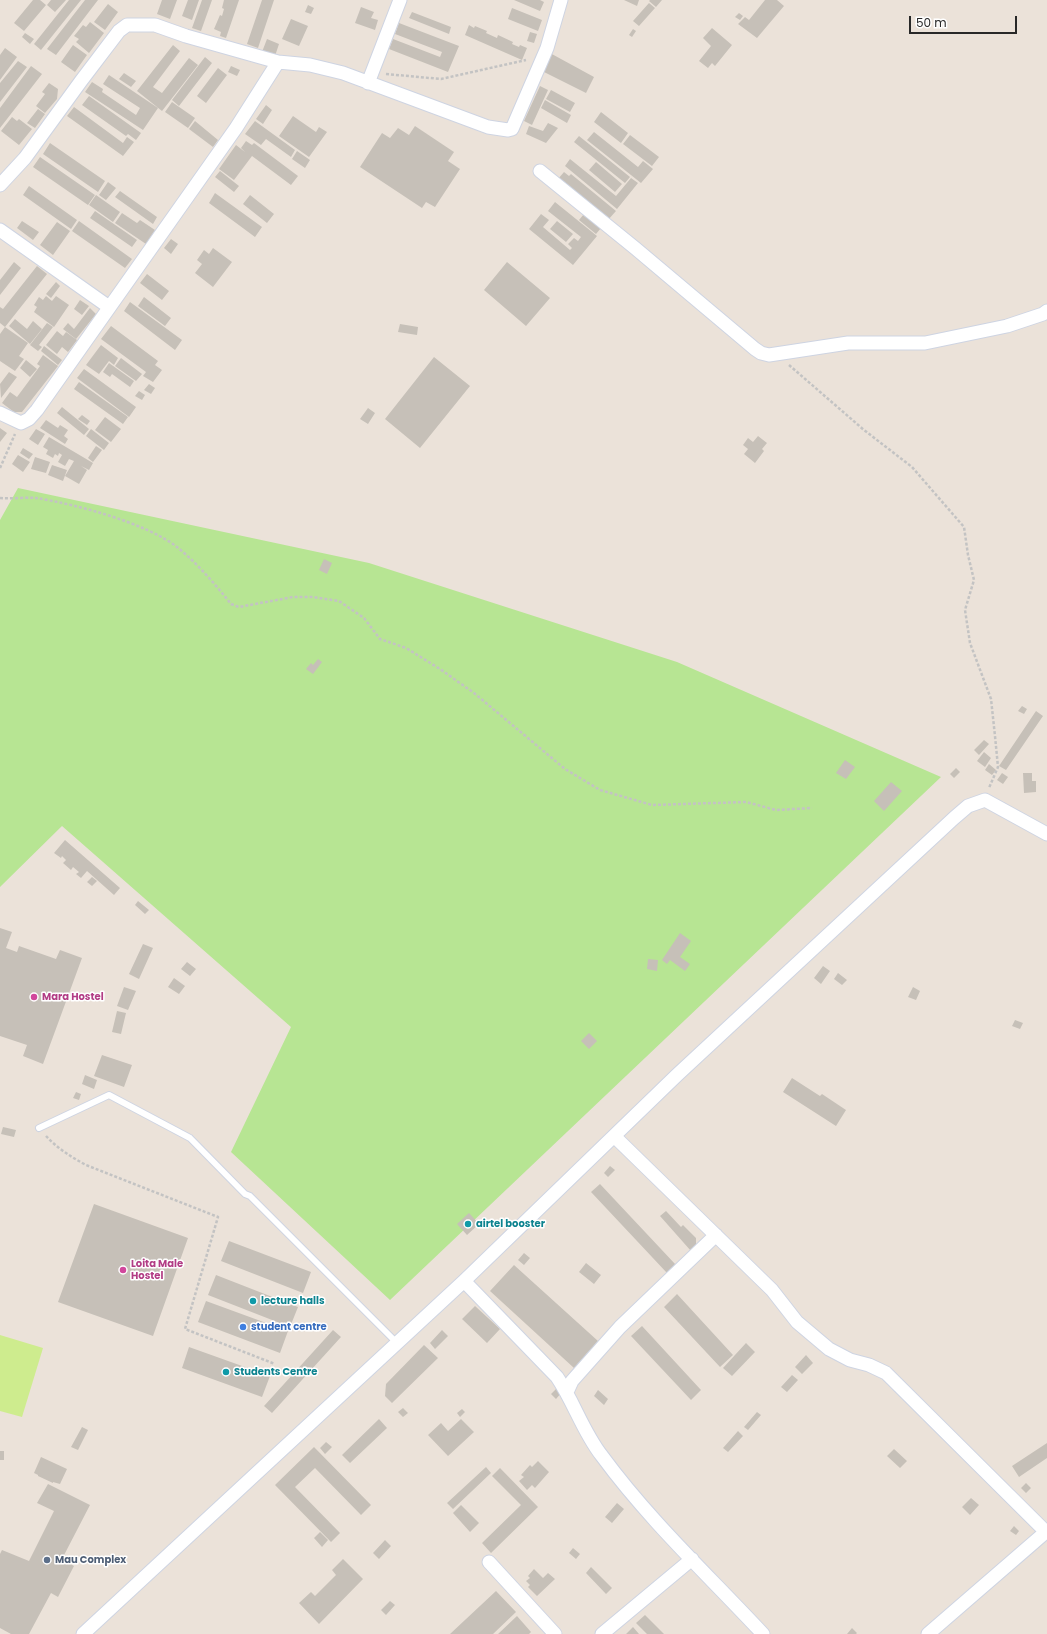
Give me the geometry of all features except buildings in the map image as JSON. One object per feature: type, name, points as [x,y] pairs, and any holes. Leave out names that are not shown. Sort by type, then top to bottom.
[{"type":"street","points":[[370,78],[400,0]]},
{"type":"street","points":[[0,185],[25,158],[119,31],[127,25],[155,25],[186,36],[278,62],[310,65],[370,78],[488,127],[508,130],[512,128],[547,48],[561,0]]},
{"type":"street","points":[[0,413],[21,423],[37,410],[203,176],[278,62]]},
{"type":"street","points":[[540,171],[635,248],[754,349],[761,353],[769,355],[848,343],[925,343],[1007,326],[1043,314],[1047,311]]},
{"type":"street","points":[[0,230],[109,307]]},
{"type":"street","points":[[83,1634],[464,1281],[683,1069],[968,806],[985,800],[1047,834]]},
{"type":"street","points":[[614,1136],[772,1290],[797,1322],[829,1349],[850,1360],[869,1365],[886,1373],[1047,1531],[928,1634]]},
{"type":"street","points":[[567,1392],[572,1381],[620,1327],[716,1236]]},
{"type":"street","points":[[464,1281],[557,1377],[567,1392],[601,1455],[644,1508],[763,1634]]},
{"type":"street","points":[[602,1634],[692,1559]]},
{"type":"street","points":[[488,1562],[555,1634]]},
{"type":"lane","points":[[39,1128],[109,1095],[190,1138],[397,1343]]},
{"type":"path","points":[[370,78],[441,79],[524,61],[547,48]]},
{"type":"path","points":[[769,355],[788,364],[864,430],[912,467],[964,527],[968,555],[974,580],[965,610],[970,643],[991,699],[998,767],[985,800]]},
{"type":"path","points":[[0,468],[21,423]]},
{"type":"path","points":[[0,498],[35,498],[82,508],[139,525],[176,546],[199,567],[231,604],[239,607],[293,597],[339,601],[364,618],[380,638],[406,648],[440,669],[474,693],[565,770],[600,790],[652,805],[746,802],[776,810],[812,808]]},
{"type":"path","points":[[39,1128],[52,1143],[86,1165],[218,1217],[185,1329],[275,1364]]},
{"type":"green space","points":[[18,488],[369,563],[677,662],[941,777],[390,1300],[231,1152],[291,1027],[62,826],[0,887],[0,520]]},
{"type":"green space","points":[[0,1335],[43,1348],[22,1417],[0,1411]]},
{"type":"place","name":"Mara Hostel","points":[[34,997]]},
{"type":"place","name":"airtel booster","points":[[468,1224]]},
{"type":"place","name":"Loita Male Hostel","points":[[123,1270]]},
{"type":"place","name":"lecture halls","points":[[253,1301]]},
{"type":"place","name":"student centre","points":[[243,1327]]},
{"type":"place","name":"Students Centre","points":[[226,1372]]},
{"type":"place","name":"Mau Complex","points":[[47,1560]]}]
